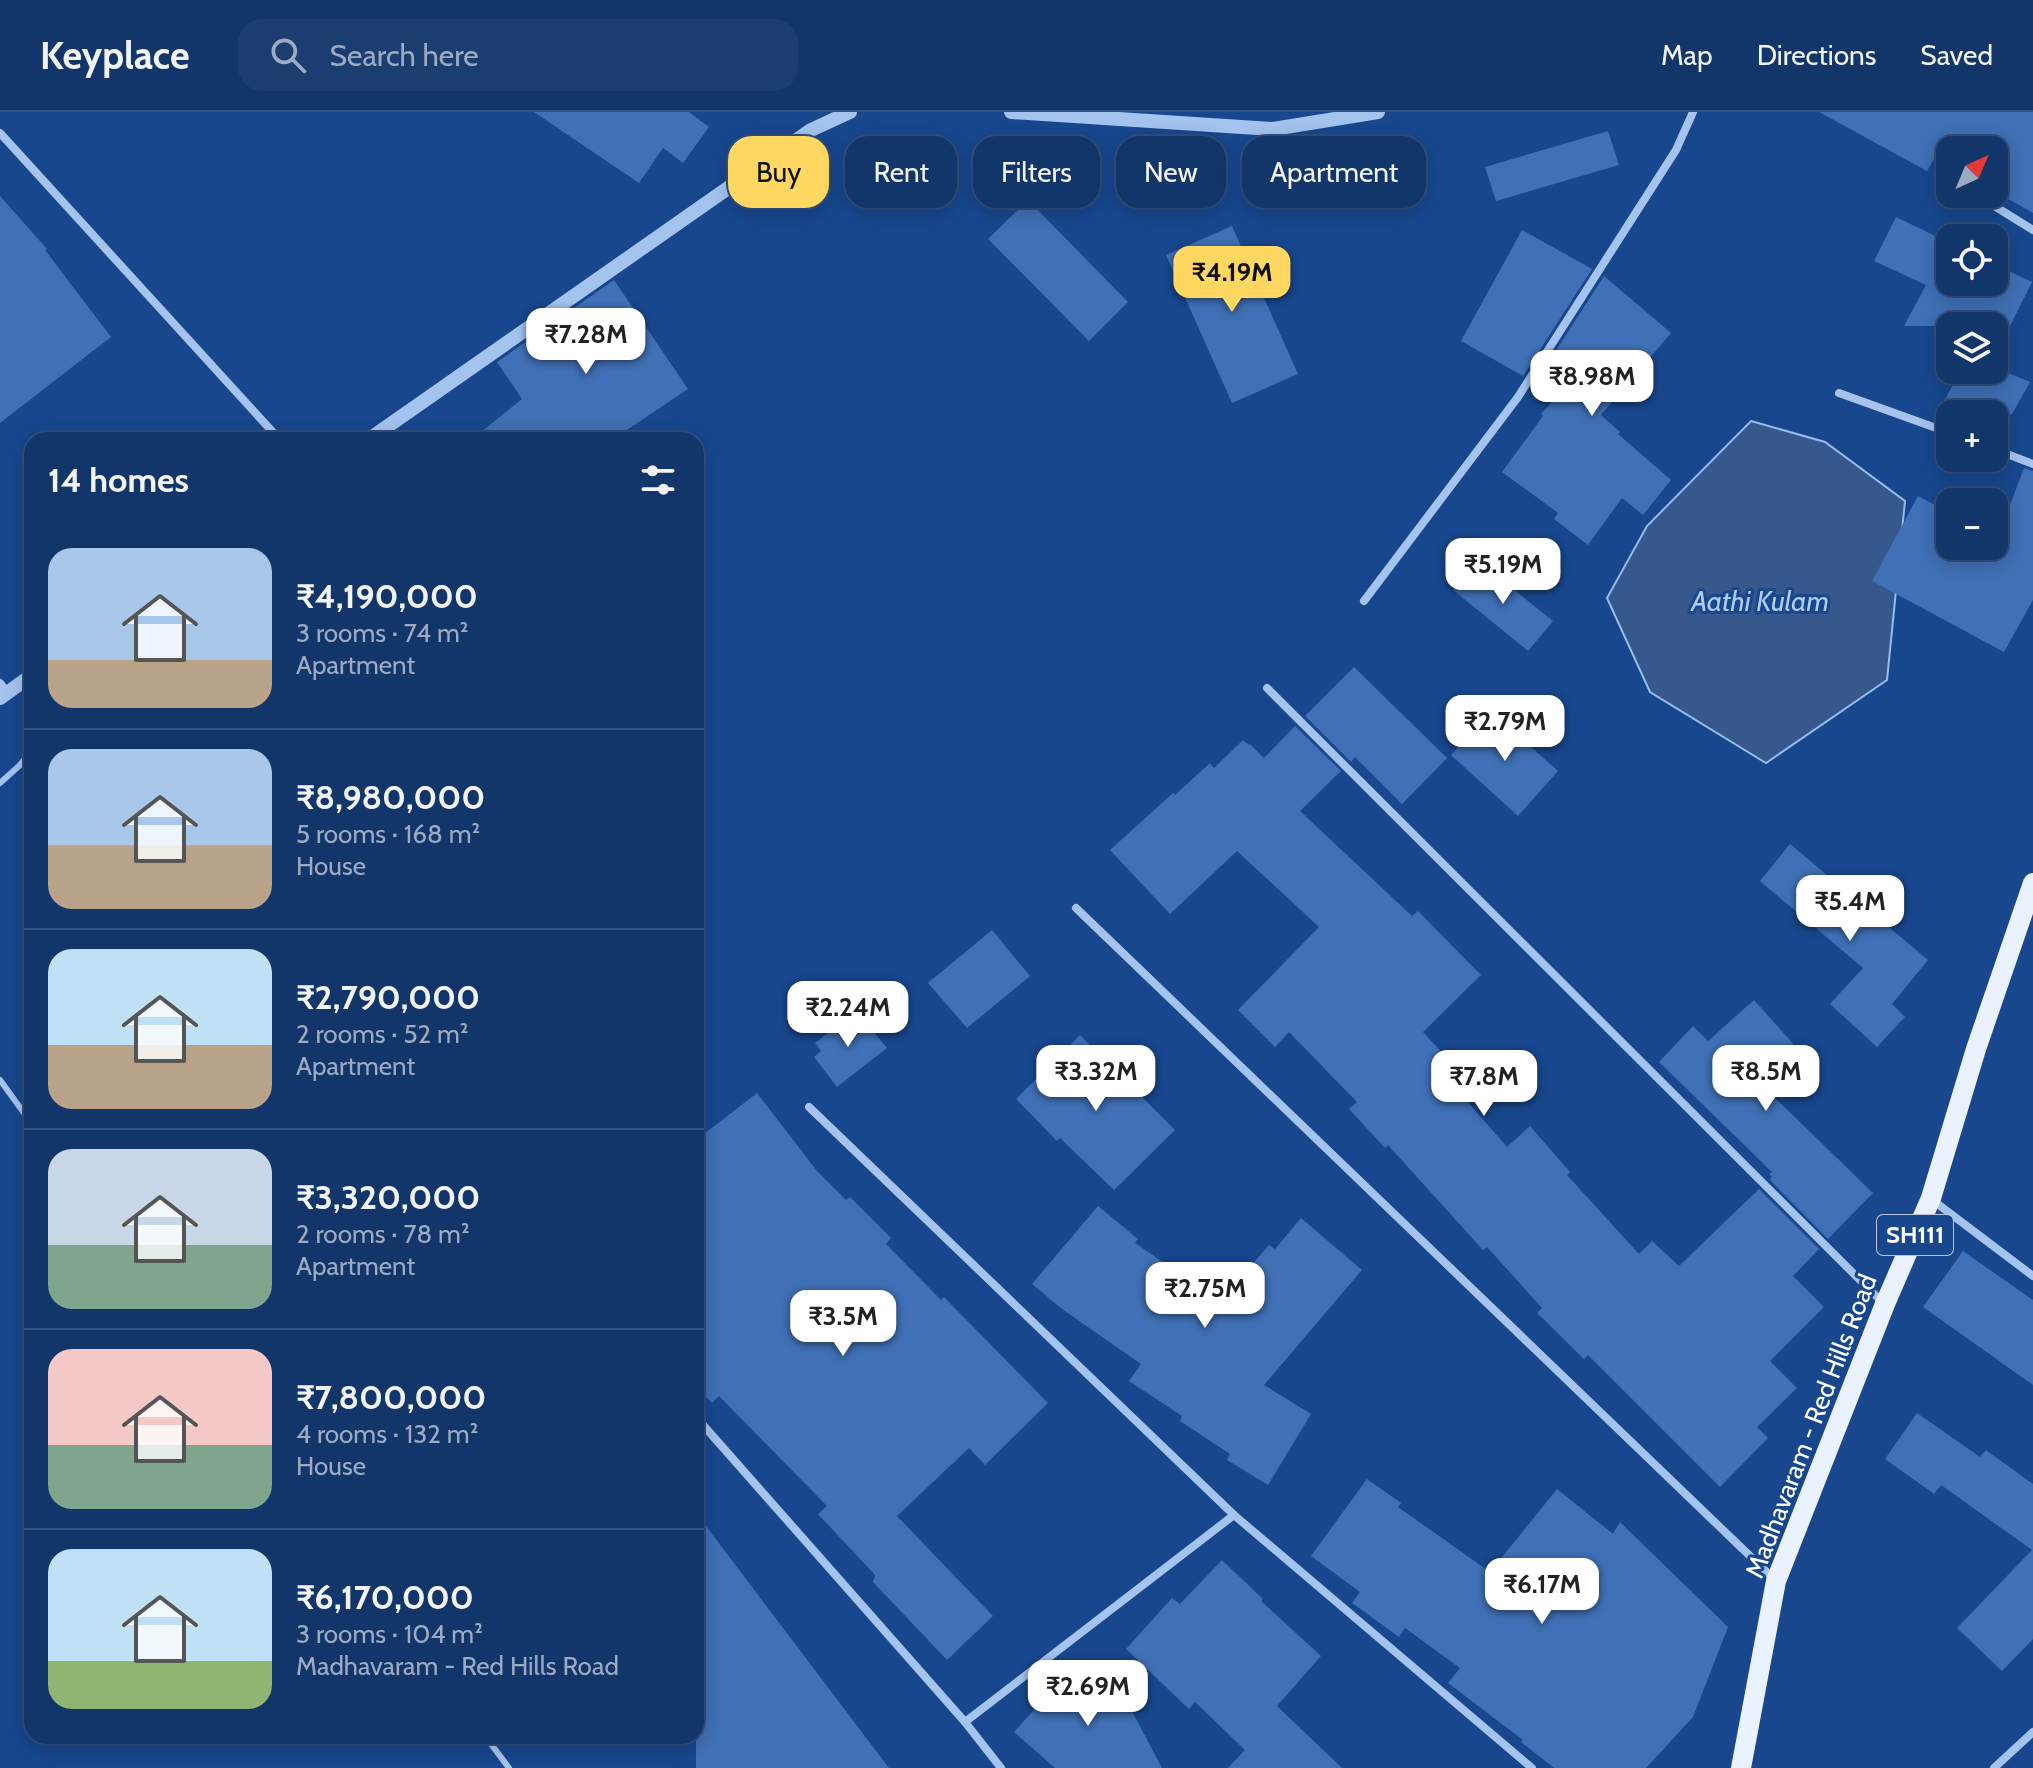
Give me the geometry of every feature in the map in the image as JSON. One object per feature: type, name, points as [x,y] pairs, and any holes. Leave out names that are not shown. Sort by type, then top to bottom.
[{"type":"main road","name":"Madhavaram - Red Hills Road","points":[[1741,1768],[1776,1581],[1885,1304],[1931,1198],[1976,1049],[2032,887]]},
{"type":"street","points":[[379,432],[811,130],[850,112]]},
{"type":"street","points":[[1011,112],[1273,129],[1378,112]]},
{"type":"street","points":[[1364,601],[1518,397],[1676,150],[1693,112]]},
{"type":"street","points":[[0,133],[273,432]]},
{"type":"street","points":[[1998,208],[2033,230]]},
{"type":"street","points":[[1839,393],[1936,428]]},
{"type":"street","points":[[2008,454],[2033,464]]},
{"type":"street","points":[[3,691],[24,685]]},
{"type":"street","points":[[1267,688],[1885,1304]]},
{"type":"street","points":[[1076,908],[1776,1581]]},
{"type":"street","points":[[809,1107],[1234,1515],[1532,1768]]},
{"type":"street","points":[[1931,1198],[2033,1276]]},
{"type":"street","points":[[704,1426],[965,1722],[1001,1768]]},
{"type":"street","points":[[965,1722],[1234,1515]]},
{"type":"street","points":[[1994,1768],[2033,1732]]},
{"type":"lane","points":[[0,783],[24,760]]},
{"type":"lane","points":[[0,1080],[24,1113]]},
{"type":"lane","points":[[491,1744],[509,1768]]},
{"type":"water","name":"Aathi Kulam","points":[[1751,421],[1825,442],[1905,501],[1887,680],[1766,763],[1650,692],[1607,598],[1647,526]]},
{"type":"building","points":[[534,112],[689,112],[709,127],[683,163],[663,148],[639,183]]},
{"type":"building","points":[[1819,112],[2033,112],[2033,213],[2008,199],[2008,136],[1936,136],[1936,155],[1927,171]]},
{"type":"building","points":[[1608,131],[1619,165],[1496,201],[1485,167]]},
{"type":"building","points":[[0,196],[47,249],[111,337],[0,423]]},
{"type":"building","points":[[1020,208],[1036,208],[1128,302],[1089,341],[988,239]]},
{"type":"building","points":[[1896,217],[1936,236],[1936,296],[2008,296],[2008,271],[2032,282],[2010,326],[2008,312],[1936,312],[1936,326],[1904,326],[1926,285],[1874,261]]},
{"type":"building","points":[[1232,226],[1298,374],[1232,403],[1166,255]]},
{"type":"building","points":[[1522,230],[1592,269],[1523,376],[1461,341]]},
{"type":"building","points":[[1604,276],[1671,333],[1601,415],[1671,480],[1643,515],[1622,498],[1588,545],[1554,519],[1558,513],[1502,472],[1543,416],[1541,414],[1557,396],[1535,383]]},
{"type":"building","points":[[614,280],[688,389],[624,432],[481,432],[522,399],[497,362]]},
{"type":"building","points":[[2008,373],[2030,382],[2012,414],[2008,414],[2008,400],[1945,400],[1953,384],[2008,384]]},
{"type":"building","points":[[2024,468],[2033,471],[2033,600],[2004,652],[1872,581],[1918,496],[1936,506],[1936,560],[2008,560],[2008,510]]},
{"type":"building","points":[[1477,560],[1553,621],[1528,651],[1453,590]]},
{"type":"building","points":[[1354,667],[1447,758],[1402,804],[1355,757],[1351,762],[1305,716]]},
{"type":"building","points":[[1491,711],[1558,771],[1518,816],[1451,755]]},
{"type":"building","points":[[1295,726],[1341,771],[1300,811],[1412,916],[1418,911],[1481,975],[1423,1032],[1463,1075],[1453,1085],[1507,1147],[1530,1126],[1570,1172],[1567,1175],[1639,1254],[1652,1241],[1679,1266],[1759,1189],[1819,1249],[1793,1276],[1824,1307],[1770,1361],[1797,1388],[1757,1427],[1768,1438],[1720,1487],[1588,1355],[1584,1359],[1537,1313],[1542,1308],[1487,1247],[1483,1250],[1388,1145],[1385,1148],[1349,1109],[1357,1102],[1289,1032],[1275,1047],[1238,1010],[1319,927],[1237,851],[1170,914],[1110,850],[1173,793],[1175,795],[1210,763],[1214,768],[1243,740],[1264,758]]},
{"type":"building","points":[[1790,844],[1928,960],[1892,1004],[1905,1017],[1877,1047],[1830,1004],[1863,968],[1760,881]]},
{"type":"building","points":[[992,930],[1030,976],[967,1028],[928,983]]},
{"type":"building","points":[[1754,1000],[1805,1057],[1768,1091],[1873,1193],[1828,1239],[1770,1180],[1772,1177],[1769,1174],[1772,1172],[1659,1062],[1693,1026],[1708,1041]]},
{"type":"building","points":[[856,1011],[887,1048],[837,1087],[814,1057],[821,1051],[815,1043]]},
{"type":"building","points":[[1080,1035],[1175,1130],[1114,1190],[1060,1138],[1057,1141],[1016,1099]]},
{"type":"building","points":[[757,1093],[817,1171],[846,1200],[850,1197],[891,1238],[886,1244],[941,1300],[944,1297],[1048,1403],[985,1465],[969,1448],[897,1516],[993,1616],[947,1660],[873,1582],[875,1575],[818,1514],[827,1506],[719,1396],[712,1403],[704,1394],[704,1134]]},
{"type":"building","points":[[1098,1206],[1138,1239],[1135,1243],[1220,1301],[1269,1245],[1275,1249],[1301,1218],[1362,1270],[1264,1385],[1311,1414],[1268,1485],[1227,1460],[1230,1454],[1180,1421],[1182,1416],[1129,1381],[1141,1364],[1062,1309],[1032,1284]]},
{"type":"building","points":[[1963,1251],[2033,1300],[2033,1385],[1923,1307]]},
{"type":"building","points":[[1917,1413],[1980,1457],[1986,1450],[2033,1484],[2033,1639],[2002,1671],[1957,1628],[2032,1550],[1941,1485],[1934,1494],[1885,1459]]},
{"type":"building","points":[[1367,1479],[1401,1503],[1398,1507],[1490,1572],[1557,1489],[1613,1534],[1620,1522],[1728,1627],[1693,1717],[1646,1768],[1554,1768],[1521,1742],[1523,1740],[1448,1683],[1460,1668],[1405,1628],[1399,1637],[1352,1603],[1360,1592],[1311,1556]]},
{"type":"building","points":[[704,1524],[889,1768],[696,1768],[696,1744],[704,1744]]},
{"type":"building","points":[[1222,1560],[1321,1656],[1277,1706],[1342,1768],[1228,1768],[1245,1750],[1195,1702],[1189,1709],[1126,1649],[1172,1598],[1180,1604]]},
{"type":"building","points":[[1106,1662],[1162,1768],[1055,1768],[1014,1732],[1060,1681],[1076,1695]]}]
